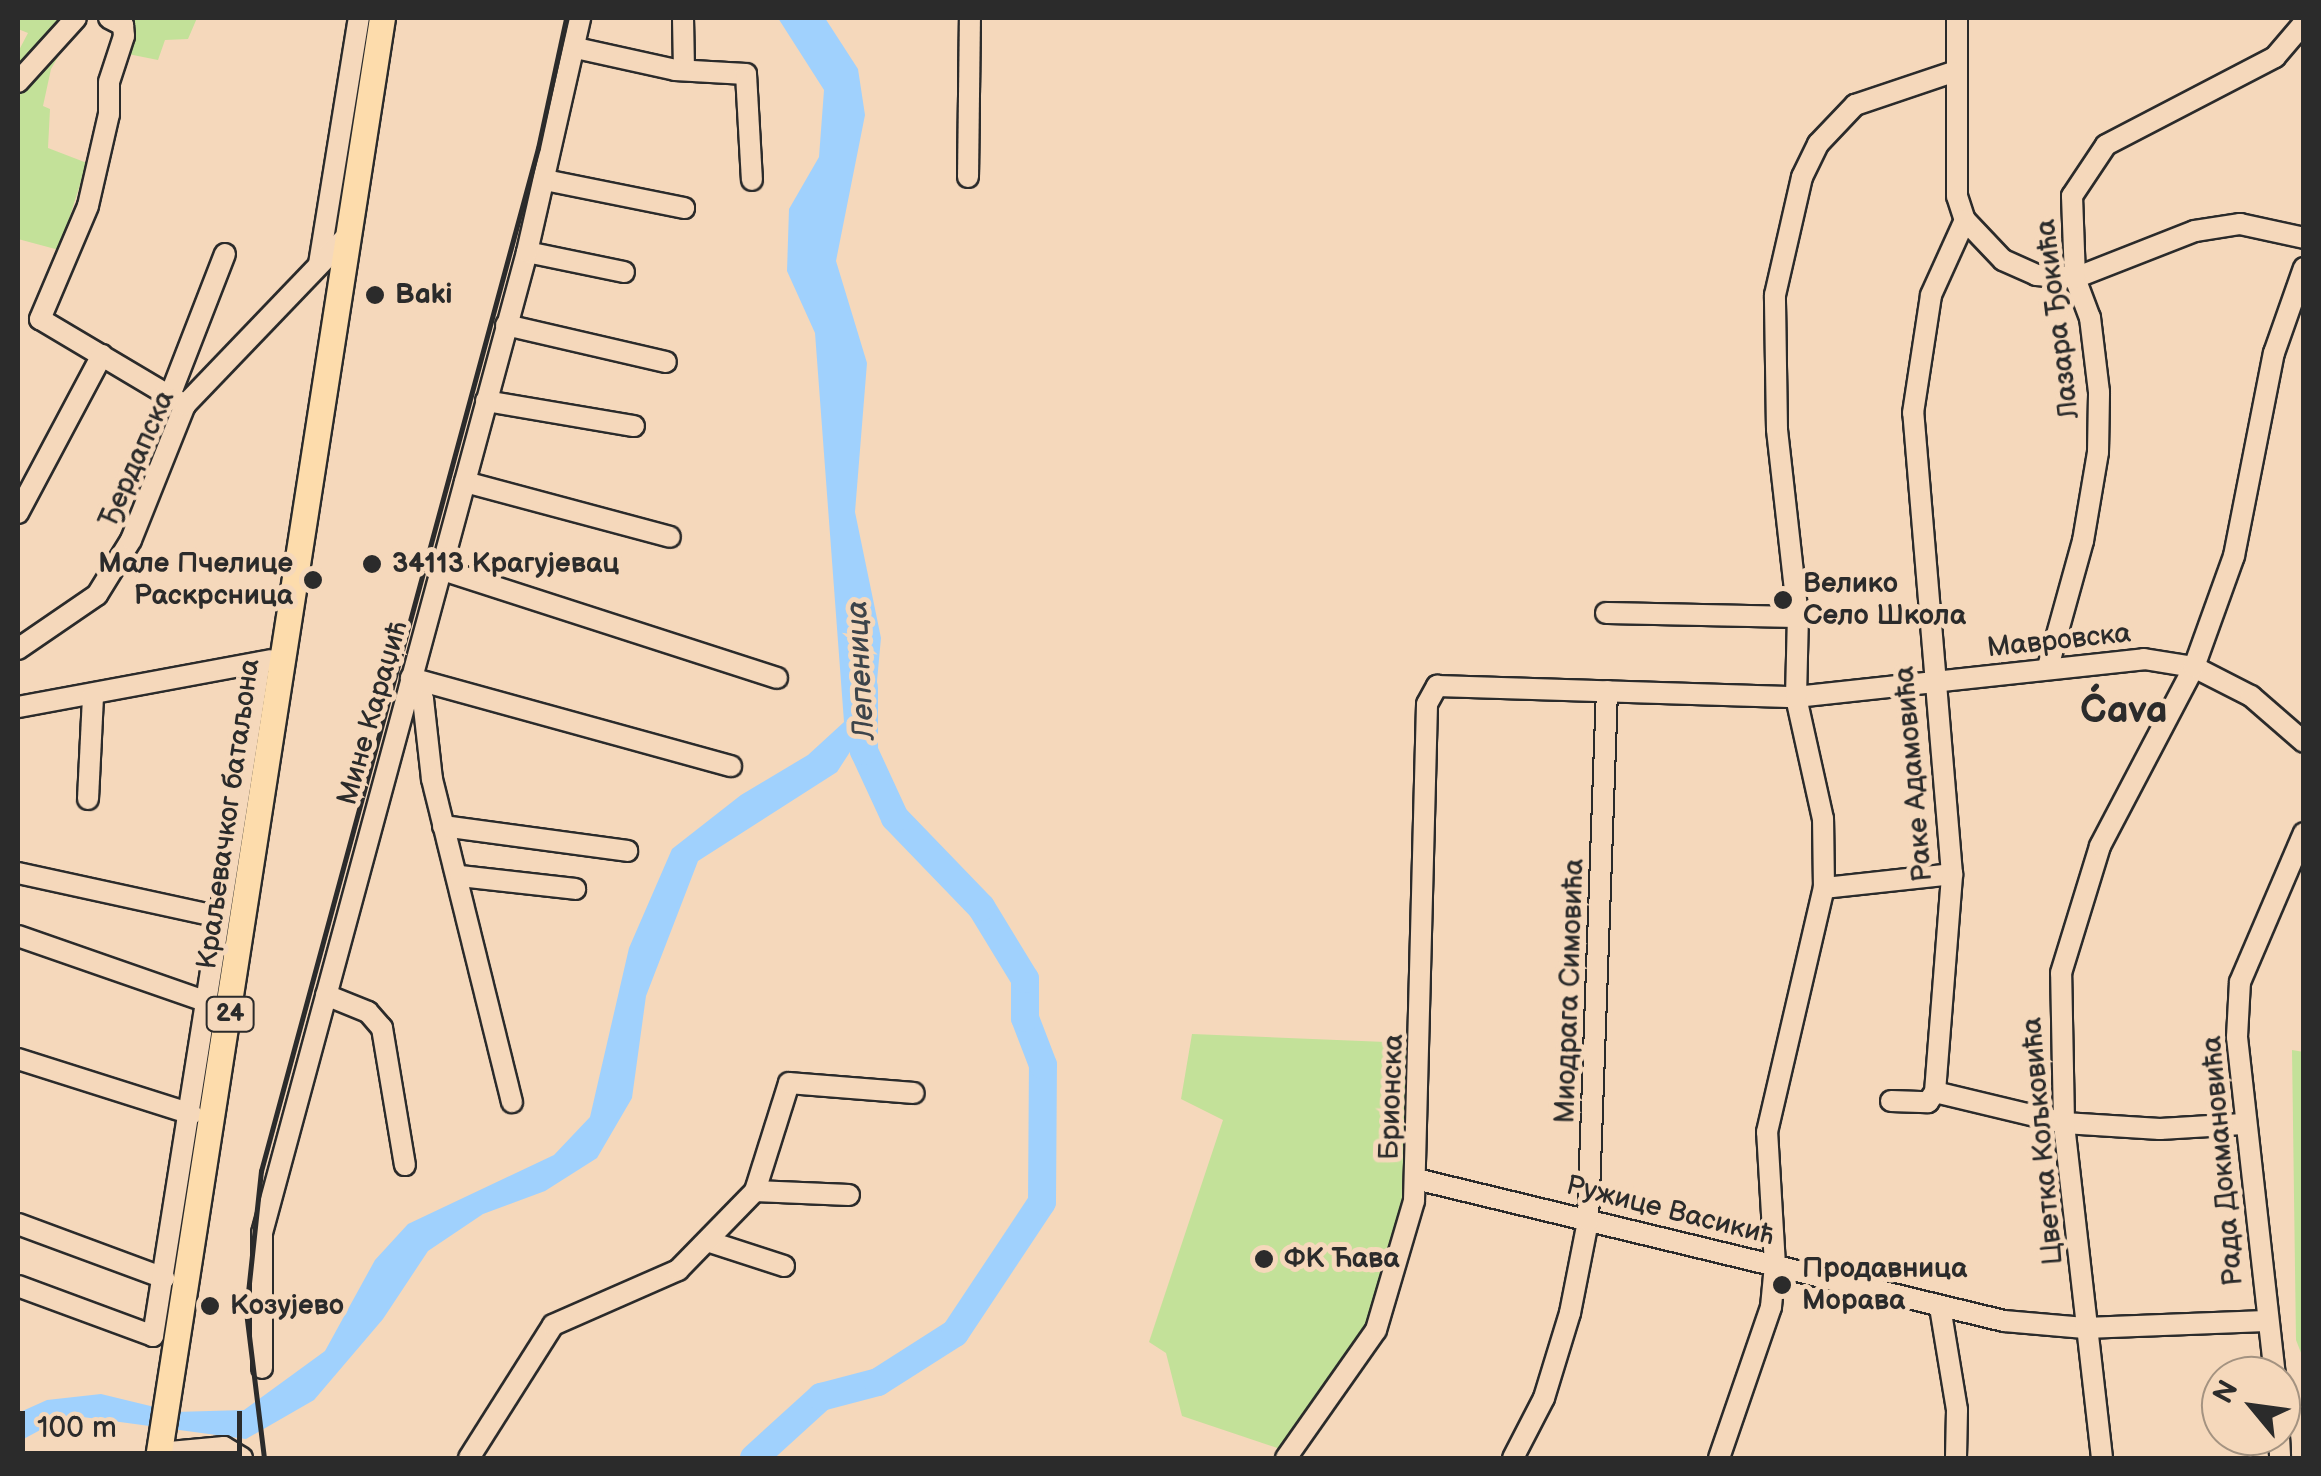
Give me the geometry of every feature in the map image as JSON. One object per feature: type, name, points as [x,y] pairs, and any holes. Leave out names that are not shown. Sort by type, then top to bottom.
[{"type":"main road","name":"Краљевачког батаљона","points":[[160,1453],[173,1382],[271,660],[382,18]]},
{"type":"street","points":[[18,82],[76,18]]},
{"type":"street","points":[[109,18],[123,25],[124,36],[109,82],[109,114],[88,206],[40,319],[178,399],[225,254]]},
{"type":"street","points":[[318,264],[359,18]]},
{"type":"street","name":"Мине Караџић","points":[[262,1368],[262,1233],[528,252],[580,18]]},
{"type":"street","points":[[683,18],[684,68]]},
{"type":"street","points":[[968,176],[970,18]]},
{"type":"street","points":[[1957,18],[1953,72],[1957,196],[1965,220],[2003,260],[2036,274],[2075,278],[2195,231],[2240,224],[2304,238]]},
{"type":"street","name":"Лазара Ђокића","points":[[2048,667],[2082,541],[2098,452],[2090,318],[2075,278],[2072,196],[2106,145],[2275,56],[2304,22]]},
{"type":"street","points":[[576,48],[684,68],[746,74],[752,180]]},
{"type":"street","points":[[1719,1458],[1760,1349],[1775,1265],[1767,1132],[1824,888],[1822,820],[1796,698],[1798,618],[1772,350],[1774,295],[1802,176],[1818,144],[1855,105],[1953,72]]},
{"type":"street","points":[[545,180],[684,208]]},
{"type":"street","name":"Раке Адамовића","points":[[1935,1092],[1952,874],[1913,413],[1931,295],[1965,220]]},
{"type":"street","name":"Ђердапска","points":[[18,649],[72,615],[106,582],[131,540],[178,399],[344,240]]},
{"type":"street","points":[[528,252],[624,272]]},
{"type":"street","name":"Цветка Кољковића","points":[[2102,1458],[2064,1122],[2058,1016],[2070,929],[2100,846],[2194,668],[2234,556],[2274,353],[2304,268]]},
{"type":"street","points":[[506,325],[666,362]]},
{"type":"street","points":[[18,513],[102,355]]},
{"type":"street","points":[[486,402],[634,426]]},
{"type":"street","points":[[464,482],[670,537]]},
{"type":"street","points":[[442,570],[777,678]]},
{"type":"street","points":[[1606,614],[1798,618]]},
{"type":"street","name":"Мавровска","points":[[1427,704],[1437,686],[1796,698],[1934,686],[2048,667],[2144,658],[2194,668],[2251,696],[2304,742]]},
{"type":"street","points":[[18,707],[271,660],[219,918],[153,1336],[18,1286]]},
{"type":"street","points":[[411,678],[730,766]]},
{"type":"street","points":[[411,678],[423,699],[443,826],[460,876],[512,1102]]},
{"type":"street","name":"Миодрага Симовића","points":[[1513,1458],[1544,1398],[1570,1312],[1588,1221],[1606,692]]},
{"type":"street","points":[[88,799],[93,695]]},
{"type":"street","name":"Брионска","points":[[1286,1458],[1376,1330],[1416,1179],[1427,704]]},
{"type":"street","points":[[443,826],[626,851]]},
{"type":"street","name":"Рада Докмановића","points":[[2272,1356],[2243,1124],[2240,982],[2304,833]]},
{"type":"street","points":[[18,873],[219,918]]},
{"type":"street","points":[[1824,888],[1952,874]]},
{"type":"street","points":[[460,876],[574,890]]},
{"type":"street","points":[[18,936],[208,1002]]},
{"type":"street","points":[[326,995],[368,1012],[382,1028],[405,1165]]},
{"type":"street","points":[[18,1059],[191,1114]]},
{"type":"street","points":[[469,1458],[553,1325],[635,1294],[678,1270],[756,1191],[789,1083],[914,1093]]},
{"type":"street","points":[[1892,1101],[1928,1102],[1935,1092],[2064,1122],[2160,1129],[2243,1124]]},
{"type":"street","name":"Ружице Васикић","points":[[1416,1179],[1940,1308],[2085,1328],[2266,1321]]},
{"type":"street","points":[[756,1191],[849,1195]]},
{"type":"street","points":[[18,1224],[164,1278]]},
{"type":"street","points":[[707,1241],[784,1266]]},
{"type":"street","points":[[1940,1308],[1957,1410],[1956,1458]]},
{"type":"street","points":[[160,1453],[224,1447],[242,1458]]},
{"type":"green space","points":[[18,18],[68,18],[18,73],[18,52],[28,33],[18,29]]},
{"type":"green space","points":[[128,18],[197,18],[188,39],[165,40],[158,60],[128,54],[135,25]]},
{"type":"green space","points":[[66,43],[51,69],[43,106],[50,109],[48,148],[87,163],[59,250],[18,239],[18,89]]},
{"type":"green space","points":[[1192,1034],[1410,1043],[1409,1177],[1370,1335],[1283,1450],[1182,1416],[1166,1353],[1149,1342],[1223,1120],[1181,1099]]},
{"type":"green space","points":[[2292,1050],[2304,1052],[2303,1358],[2296,1340]]},
{"type":"water","points":[[778,18],[825,18],[858,69],[865,115],[836,261],[867,363],[855,512],[881,638],[873,724],[857,723],[859,738],[837,772],[698,861],[646,996],[632,1098],[597,1158],[545,1191],[483,1214],[428,1251],[383,1319],[314,1400],[246,1439],[68,1415],[18,1442],[18,1413],[47,1400],[101,1394],[175,1412],[244,1410],[325,1351],[375,1260],[408,1224],[554,1155],[590,1117],[629,948],[672,849],[741,795],[808,755],[844,722],[815,333],[787,271],[789,209],[819,157],[824,90]]},
{"type":"waterway","name":"Лепеница","points":[[754,1458],[821,1397],[878,1382],[955,1333],[1042,1202],[1043,1065],[1025,1018],[1025,979],[981,907],[895,818],[864,751],[864,688]]},
{"type":"railway","points":[[264,1458],[246,1311],[261,1171],[538,148],[566,18]]},
{"type":"place","name":"Baki","points":[[375,295]]},
{"type":"place","name":"34113 Крагујевац","points":[[372,564]]},
{"type":"place","name":"Мале Пчелице Раскрсница","points":[[313,580]]},
{"type":"place","name":"Велико Село Школа","points":[[1783,600]]},
{"type":"place","name":"ФК Ћава","points":[[1264,1259]]},
{"type":"place","name":"Продавница Морава","points":[[1782,1285]]},
{"type":"place","name":"Козујево","points":[[210,1306]]},
{"type":"district","name":"Ćava","points":[[2124,711]]}]
